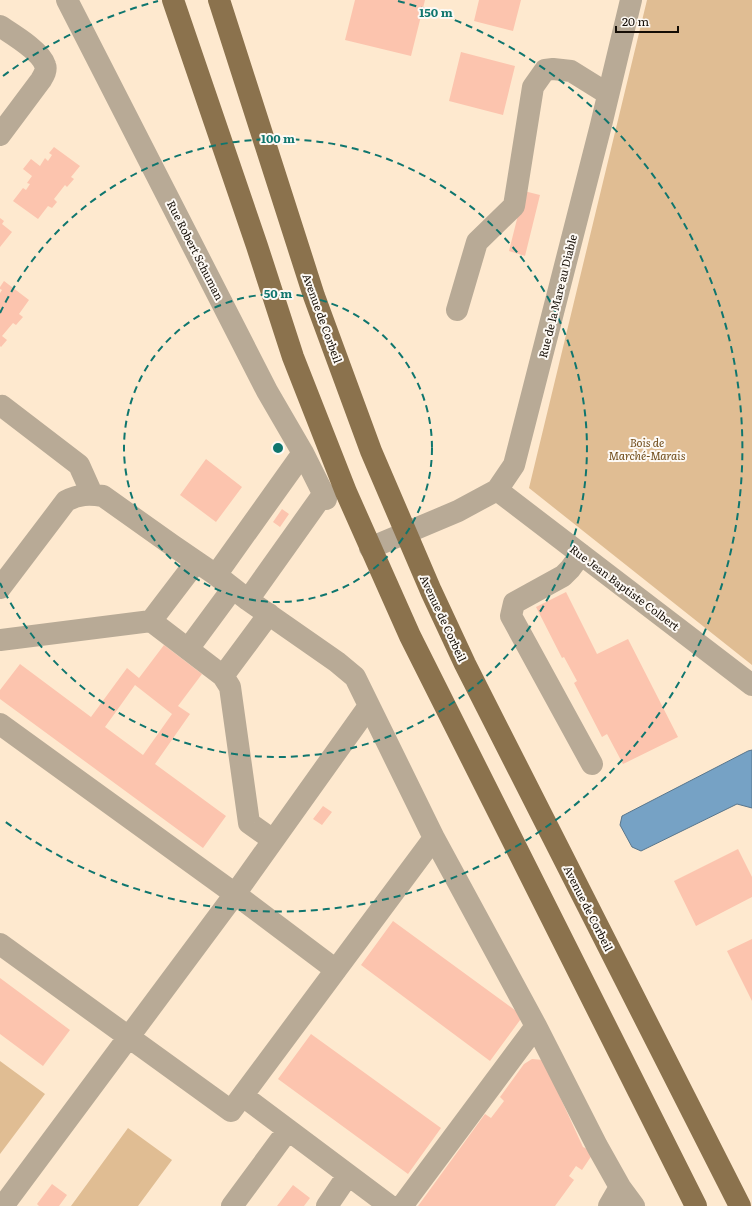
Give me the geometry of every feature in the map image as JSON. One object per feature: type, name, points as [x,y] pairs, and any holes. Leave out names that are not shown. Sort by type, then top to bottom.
[{"type":"main road","points":[[173,0],[293,357],[340,479],[410,636],[696,1206]]},
{"type":"main road","name":"Avenue de Corbeil","points":[[219,0],[314,296],[371,451],[430,591],[465,664],[740,1206]]},
{"type":"street","name":"Rue Robert Schuman","points":[[67,0],[267,391],[303,453],[325,496],[233,588]]},
{"type":"street","name":"Rue de la Mare au Diable","points":[[370,548],[458,511],[497,490],[514,465],[631,0]]},
{"type":"street","points":[[0,26],[33,50],[45,64],[46,71],[0,135]]},
{"type":"street","points":[[457,310],[477,242],[514,206],[533,87],[545,70],[553,69],[571,71],[608,94]]},
{"type":"street","points":[[0,407],[2,406],[79,465],[92,494]]},
{"type":"street","points":[[188,649],[233,588],[303,453]]},
{"type":"street","name":"Rue Jean Baptiste Colbert","points":[[497,490],[752,685]]},
{"type":"street","points":[[0,588],[66,501],[77,496],[92,494],[103,496],[337,662],[355,677],[434,838],[536,1026],[597,1146],[620,1187],[634,1206]]},
{"type":"street","points":[[581,554],[570,569],[562,576],[514,603],[511,616],[592,764]]},
{"type":"street","points":[[151,621],[196,562]]},
{"type":"street","points":[[223,676],[268,614]]},
{"type":"street","points":[[0,640],[151,621],[223,676],[230,687],[249,823],[273,840]]},
{"type":"street","points":[[3,1206],[235,894],[369,706]]},
{"type":"street","points":[[0,724],[235,894],[336,970]]},
{"type":"street","points":[[0,944],[231,1111],[434,838]]},
{"type":"street","points":[[402,1206],[536,1026]]},
{"type":"street","points":[[243,1096],[390,1206]]},
{"type":"street","points":[[232,1206],[288,1130]]},
{"type":"street","points":[[327,1206],[348,1175]]},
{"type":"street","points":[[609,1206],[620,1187]]},
{"type":"green space","name":"Bois de Marché-Marais","points":[[647,0],[752,0],[752,665],[529,488]]},
{"type":"green space","points":[[0,1061],[45,1094],[0,1154]]},
{"type":"green space","points":[[128,1128],[172,1160],[138,1206],[71,1206]]},
{"type":"water","points":[[752,750],[752,808],[737,804],[641,851],[632,847],[620,825],[622,816]]},
{"type":"building","points":[[355,0],[425,0],[411,56],[345,40]]},
{"type":"building","points":[[479,0],[521,0],[513,31],[474,21]]},
{"type":"building","points":[[461,52],[515,66],[503,115],[449,101]]},
{"type":"building","points":[[54,147],[80,166],[71,177],[74,179],[67,187],[65,185],[54,199],[57,202],[52,208],[48,206],[38,219],[13,201],[23,188],[26,190],[30,184],[27,183],[32,176],[23,169],[31,159],[40,166],[45,158],[48,161],[52,155],[49,153]]},
{"type":"building","points":[[524,191],[540,195],[525,256],[509,251]]},
{"type":"building","points":[[0,218],[4,221],[2,224],[12,232],[0,247]]},
{"type":"building","points":[[4,281],[29,300],[19,314],[23,317],[16,325],[13,323],[2,336],[7,340],[1,347],[0,293],[2,290],[0,287]]},
{"type":"building","points":[[206,459],[242,487],[216,522],[180,495]]},
{"type":"building","points":[[282,509],[289,514],[280,527],[273,522]]},
{"type":"building","points":[[566,592],[597,654],[628,639],[678,737],[623,764],[607,734],[602,737],[574,683],[577,681],[564,657],[562,658],[536,607]]},
{"type":"building","points":[[164,645],[202,674],[178,706],[190,714],[155,764],[226,816],[203,848],[0,699],[0,690],[20,664],[91,717],[127,668],[139,678]],"holes":[[[135,685],[172,714],[143,755],[105,727]]]},
{"type":"building","points":[[323,806],[332,812],[322,825],[313,819]]},
{"type":"building","points":[[738,849],[752,877],[752,897],[696,926],[674,881]]},
{"type":"building","points":[[393,921],[523,1016],[490,1061],[361,965]]},
{"type":"building","points":[[752,939],[752,1001],[727,951]]},
{"type":"building","points":[[0,978],[70,1030],[43,1066],[0,1034]]},
{"type":"building","points":[[311,1034],[441,1128],[408,1174],[278,1079]]},
{"type":"building","points":[[532,1059],[543,1060],[583,1147],[594,1152],[582,1170],[576,1166],[569,1176],[574,1180],[555,1206],[418,1206],[485,1114],[491,1118],[504,1101],[500,1097],[524,1064]]},
{"type":"building","points":[[52,1184],[67,1195],[59,1206],[39,1206],[37,1204]]},
{"type":"building","points":[[293,1185],[310,1198],[304,1206],[277,1206]]}]
